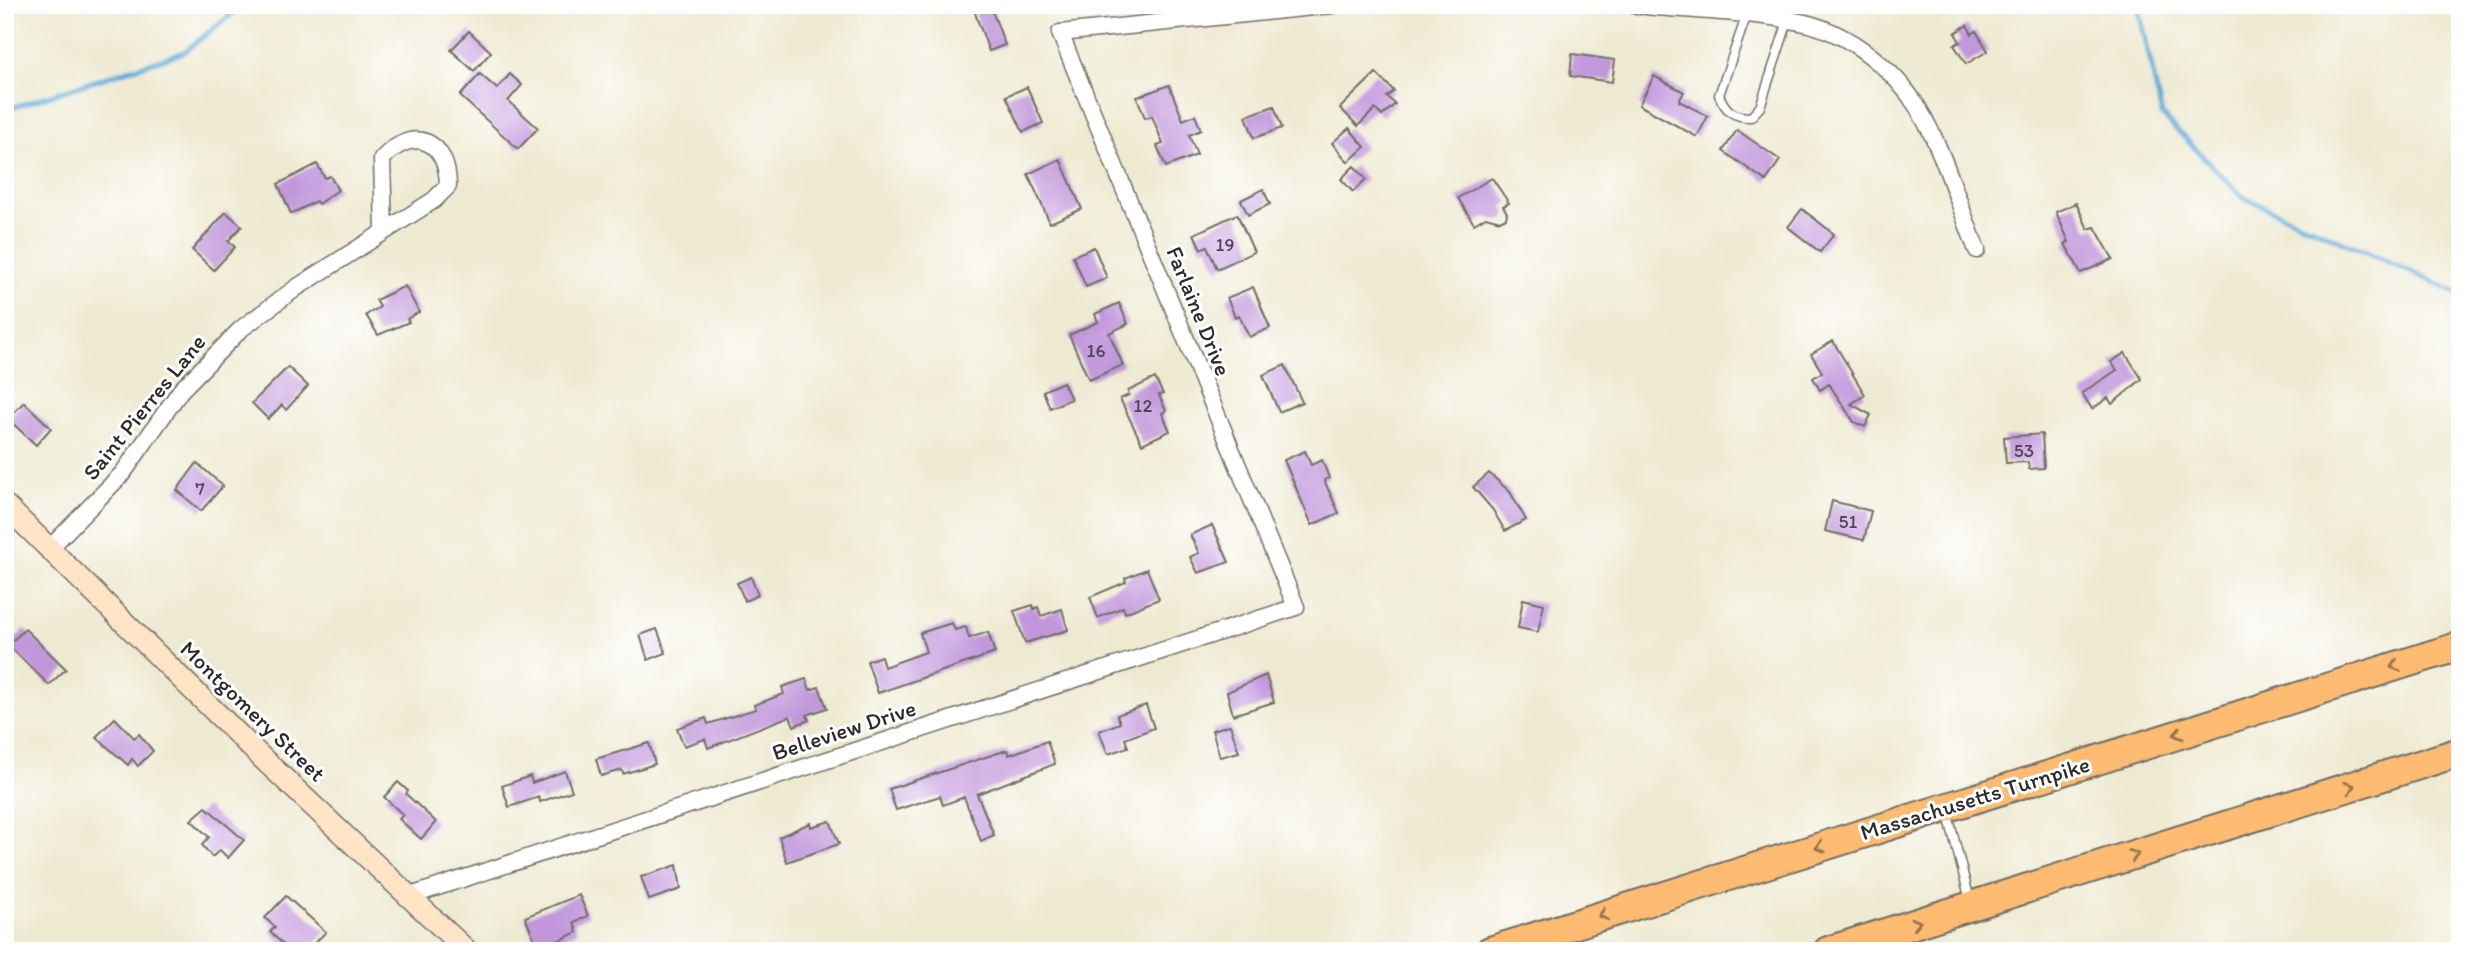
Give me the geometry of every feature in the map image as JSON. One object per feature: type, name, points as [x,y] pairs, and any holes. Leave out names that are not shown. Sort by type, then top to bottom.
[{"type":"highway","name":"Massachusetts Turnpike","points":[[1490,951],[2460,646]]},
{"type":"highway","points":[[1828,951],[2460,752]]},
{"type":"main road","name":"Montgomery Street","points":[[5,505],[407,897],[467,951]]},
{"type":"street","name":"Farlaine Drive","points":[[1296,607],[1060,33],[1332,5]]},
{"type":"street","points":[[1636,5],[1788,21],[1824,29],[1845,40],[1883,68],[1910,97],[1938,149],[1977,250]]},
{"type":"street","name":"Saint Pierres Lane","points":[[50,548],[132,463],[181,390],[226,342],[266,308],[434,200],[448,186],[448,167],[440,151],[422,139],[408,140],[392,148],[382,159],[384,231]]},
{"type":"street","name":"Belleview Drive","points":[[407,897],[1296,607]]},
{"type":"lane","points":[[1746,17],[1719,95],[1726,109],[1738,117],[1751,117],[1760,107],[1788,21]]},
{"type":"lane","points":[[1946,807],[1972,906]]},
{"type":"building","points":[[972,5],[990,5],[1005,45],[989,51]]},
{"type":"building","points":[[1967,25],[1972,34],[1976,31],[1988,51],[1966,64],[1954,45],[1960,42],[1955,33]]},
{"type":"building","points":[[469,31],[491,52],[474,71],[451,50]]},
{"type":"building","points":[[1572,54],[1615,60],[1612,82],[1570,76]]},
{"type":"building","points":[[1376,73],[1394,91],[1387,97],[1395,104],[1382,116],[1375,109],[1358,126],[1340,108]]},
{"type":"building","points":[[480,74],[497,89],[510,74],[522,85],[508,101],[538,128],[518,149],[460,96]]},
{"type":"building","points":[[1654,76],[1684,92],[1679,101],[1708,116],[1697,137],[1639,105]]},
{"type":"building","points":[[1169,85],[1183,120],[1195,115],[1201,130],[1189,135],[1197,155],[1166,167],[1157,146],[1163,144],[1152,116],[1145,118],[1137,97]]},
{"type":"building","points":[[1027,87],[1043,123],[1023,132],[1006,96]]},
{"type":"building","points":[[1274,106],[1282,128],[1254,138],[1246,116]]},
{"type":"building","points":[[1349,128],[1365,147],[1348,162],[1332,143]]},
{"type":"building","points":[[1737,130],[1780,160],[1766,181],[1723,151]]},
{"type":"building","points":[[1060,159],[1082,209],[1050,223],[1028,174]]},
{"type":"building","points":[[317,164],[325,178],[330,176],[338,190],[318,204],[316,201],[291,214],[278,184]]},
{"type":"building","points":[[1354,166],[1366,179],[1353,192],[1341,179]]},
{"type":"building","points":[[1492,178],[1509,203],[1503,206],[1507,213],[1506,218],[1500,221],[1486,217],[1474,224],[1458,198]]},
{"type":"building","points":[[1263,189],[1270,204],[1248,215],[1241,200]]},
{"type":"building","points":[[2076,203],[2088,229],[2095,227],[2113,259],[2081,273],[2065,244],[2069,242],[2056,212]]},
{"type":"building","points":[[1802,209],[1834,234],[1820,252],[1788,227]]},
{"type":"building","points":[[226,212],[242,226],[228,241],[235,247],[214,270],[192,250]]},
{"type":"building","points":[[1237,214],[1254,252],[1217,269],[1207,246],[1201,249],[1194,234]]},
{"type":"building","points":[[1094,247],[1107,278],[1086,287],[1073,256]]},
{"type":"building","points":[[405,286],[419,312],[407,319],[409,322],[378,335],[366,315],[380,307],[376,300]]},
{"type":"building","points":[[1253,287],[1270,328],[1249,337],[1239,315],[1235,317],[1227,298]]},
{"type":"building","points":[[1119,303],[1128,324],[1109,333],[1123,365],[1089,380],[1069,335],[1098,322],[1095,314]]},
{"type":"building","points":[[1833,341],[1865,395],[1851,404],[1871,415],[1865,427],[1854,422],[1829,384],[1820,390],[1813,378],[1822,372],[1811,354]]},
{"type":"building","points":[[2125,353],[2142,379],[2112,404],[2108,398],[2092,409],[2082,393],[2117,370],[2111,362]]},
{"type":"building","points":[[1285,365],[1302,402],[1279,412],[1263,375]]},
{"type":"building","points":[[288,367],[308,386],[286,410],[282,405],[268,419],[252,403]]},
{"type":"building","points":[[1155,378],[1163,394],[1159,395],[1166,411],[1162,413],[1170,431],[1142,444],[1120,399],[1129,395],[1128,391]]},
{"type":"building","points":[[1063,382],[1071,399],[1050,408],[1043,391]]},
{"type":"building","points":[[24,402],[51,428],[36,445],[8,419]]},
{"type":"building","points":[[2042,434],[2044,468],[2029,469],[2028,462],[2006,463],[2004,437]]},
{"type":"building","points":[[1305,451],[1311,465],[1322,460],[1329,478],[1324,480],[1339,513],[1312,525],[1284,460]]},
{"type":"building","points":[[197,463],[223,486],[201,511],[177,490]]},
{"type":"building","points":[[1489,473],[1510,492],[1526,520],[1505,531],[1493,510],[1473,487]]},
{"type":"building","points":[[1832,501],[1871,511],[1864,540],[1825,531]]},
{"type":"building","points":[[1212,525],[1229,562],[1198,573],[1190,557],[1199,553],[1190,535]]},
{"type":"building","points":[[1147,569],[1159,599],[1125,613],[1123,607],[1098,618],[1090,597],[1126,582],[1125,578]]},
{"type":"building","points":[[751,577],[758,595],[745,601],[737,583]]},
{"type":"building","points":[[1523,599],[1544,604],[1538,632],[1518,628]]},
{"type":"building","points":[[1033,605],[1034,609],[1038,607],[1041,616],[1062,609],[1068,630],[1025,643],[1014,611]]},
{"type":"building","points":[[952,623],[955,630],[966,627],[969,638],[988,632],[995,653],[878,693],[867,661],[881,656],[884,667],[926,652],[920,633]]},
{"type":"building","points":[[25,629],[66,669],[49,685],[8,645]]},
{"type":"building","points":[[657,629],[666,653],[648,660],[640,635]]},
{"type":"building","points":[[1266,675],[1274,702],[1233,715],[1227,692]]},
{"type":"building","points":[[806,679],[810,690],[819,687],[827,708],[807,715],[809,720],[794,726],[790,716],[708,748],[705,739],[684,746],[677,728],[706,718],[708,724],[756,709],[754,705],[784,694],[782,687]]},
{"type":"building","points":[[1146,705],[1154,728],[1125,739],[1128,747],[1108,754],[1099,731],[1120,723],[1117,715]]},
{"type":"building","points":[[115,718],[134,738],[139,734],[153,751],[138,766],[132,759],[128,765],[96,737]]},
{"type":"building","points":[[1230,725],[1239,752],[1220,757],[1212,730]]},
{"type":"building","points":[[1047,741],[1055,764],[977,794],[994,835],[981,841],[964,797],[943,805],[940,796],[896,810],[889,789],[1007,750],[1009,755]]},
{"type":"building","points":[[649,743],[655,764],[623,774],[622,770],[601,776],[596,759]]},
{"type":"building","points":[[565,771],[572,791],[540,802],[539,797],[509,807],[502,786],[530,776],[532,783]]},
{"type":"building","points":[[398,782],[408,791],[406,794],[436,822],[421,839],[399,819],[403,815],[384,797]]},
{"type":"building","points":[[206,807],[244,840],[228,858],[220,850],[212,857],[202,845],[209,837],[191,820]]},
{"type":"building","points":[[830,821],[839,844],[787,862],[779,837],[810,823],[811,827]]},
{"type":"building","points":[[677,865],[681,889],[649,900],[641,877]]},
{"type":"building","points":[[579,895],[588,916],[574,922],[577,932],[539,950],[525,917]]},
{"type":"building","points":[[286,896],[326,932],[306,951],[290,951],[270,932],[275,927],[265,918]]},
{"type":"waterway","points":[[5,110],[184,52],[243,5]]},
{"type":"waterway","points":[[2138,5],[2162,115],[2243,197],[2460,294]]}]
